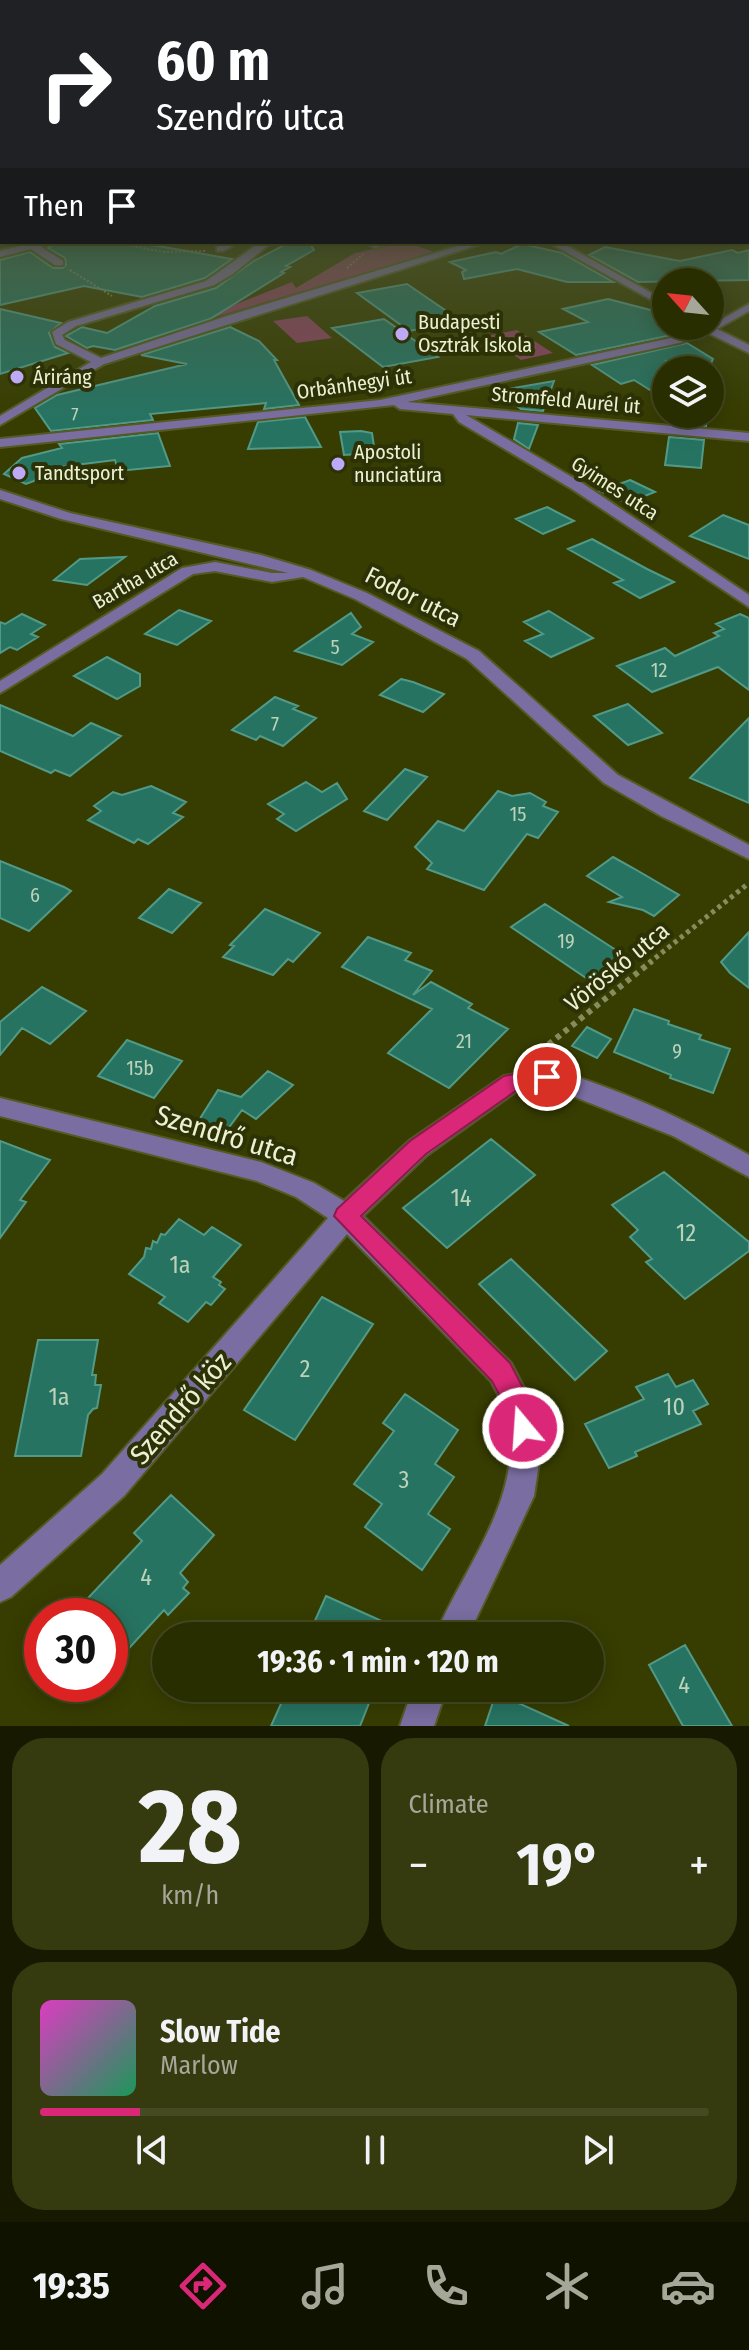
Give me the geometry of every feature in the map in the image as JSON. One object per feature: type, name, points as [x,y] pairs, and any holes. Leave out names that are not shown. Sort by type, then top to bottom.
[{"type":"street","points":[[49,257],[59,263]]},
{"type":"street","points":[[0,422],[100,362],[234,317],[434,257]]},
{"type":"street","points":[[579,257],[652,297]]},
{"type":"street","points":[[100,362],[60,342],[56,334],[72,324],[201,287],[247,258]]},
{"type":"street","points":[[112,296],[130,307]]},
{"type":"street","name":"Orbánhegyi út","points":[[724,319],[749,307]]},
{"type":"street","points":[[724,337],[749,350]]},
{"type":"street","name":"Orbánhegyi út","points":[[0,443],[380,404],[679,340]]},
{"type":"street","name":"Stromfeld Aurél út","points":[[380,404],[749,437]]},
{"type":"street","name":"Gyimes utca","points":[[461,411],[459,415],[463,419],[577,486],[749,602]]},
{"type":"street","points":[[0,422],[52,438]]},
{"type":"street","name":"Fodor utca","points":[[0,494],[66,516],[216,547],[306,573],[361,596],[473,655],[611,779],[749,853]]},
{"type":"street","name":"Bartha utca","points":[[0,688],[173,577],[188,571],[203,567],[281,578],[306,573]]},
{"type":"street","points":[[346,1216],[418,1148],[512,1082],[547,1077],[575,1085],[682,1129],[749,1167]]},
{"type":"street","name":"Szendrő utca","points":[[0,1107],[261,1172],[305,1190],[346,1216],[501,1372],[519,1407],[526,1449],[519,1496],[458,1622]]},
{"type":"street","name":"Szendrő köz","points":[[0,1586],[113,1485],[346,1216]]},
{"type":"street","points":[[417,1726],[425,1702]]},
{"type":"path","points":[[236,257],[247,258]]},
{"type":"path","points":[[59,263],[112,296]]},
{"type":"path","name":"Vöröskő utca","points":[[512,1082],[534,1057],[749,883]]},
{"type":"shaded area","points":[[349,257],[419,257],[212,318],[209,315],[292,282],[296,288]]},
{"type":"shaded area","points":[[307,316],[332,338],[297,343],[273,321]]},
{"type":"shaded area","points":[[517,330],[553,353],[521,360],[486,336]]},
{"type":"building","points":[[37,257],[53,268],[63,268],[65,258],[63,257],[232,259],[205,278],[142,297],[84,286],[0,305],[0,260]]},
{"type":"building","points":[[262,257],[303,257],[286,266],[290,267],[281,272],[284,273],[210,319],[115,350],[93,346],[87,348],[66,336],[82,327],[107,333],[155,306],[216,288]]},
{"type":"building","points":[[475,257],[568,257],[613,282],[567,282],[517,269],[464,279],[462,272],[466,270],[450,262]]},
{"type":"building","points":[[592,257],[656,257],[680,261],[701,257],[749,257],[749,280],[724,280],[724,268],[652,268],[652,282],[638,282]]},
{"type":"building","points":[[407,284],[461,321],[409,331],[357,293]]},
{"type":"building","points":[[608,299],[652,310],[652,339],[576,355],[539,332],[588,322],[563,309]]},
{"type":"building","points":[[0,309],[61,323],[49,333],[55,347],[68,353],[0,374]]},
{"type":"building","points":[[384,319],[438,357],[383,367],[332,328]]},
{"type":"building","points":[[230,327],[259,341],[277,360],[274,360],[299,405],[264,409],[266,403],[150,414],[153,420],[51,431],[35,408],[57,395],[187,364],[141,355]]},
{"type":"building","points":[[687,343],[708,356],[652,356],[652,391],[634,380],[621,384],[592,365]]},
{"type":"building","points":[[554,381],[543,411],[521,409],[496,391]]},
{"type":"building","points":[[305,417],[321,447],[248,449],[258,422]]},
{"type":"building","points":[[518,423],[538,425],[529,449],[514,439]]},
{"type":"building","points":[[340,432],[372,433],[375,453],[344,455]]},
{"type":"building","points":[[158,433],[170,466],[118,471],[115,460],[43,469],[34,481],[26,484],[4,474],[22,458],[62,448],[59,444]]},
{"type":"building","points":[[669,437],[704,440],[701,468],[665,465]]},
{"type":"building","points":[[630,480],[655,492],[627,503],[600,491]]},
{"type":"building","points":[[547,507],[574,521],[543,534],[516,519]]},
{"type":"building","points":[[723,515],[749,525],[749,559],[690,536]]},
{"type":"building","points":[[592,539],[674,582],[640,598],[614,583],[623,580],[568,549]]},
{"type":"building","points":[[125,557],[87,585],[54,580],[80,559]]},
{"type":"building","points":[[179,610],[211,621],[177,645],[145,634]]},
{"type":"building","points":[[549,611],[593,638],[551,657],[525,641],[543,634],[524,622]]},
{"type":"building","points":[[351,613],[361,627],[352,634],[373,642],[342,665],[295,651]]},
{"type":"building","points":[[22,614],[45,625],[31,634],[38,637],[17,650],[10,647],[0,653],[0,622],[5,624]]},
{"type":"building","points":[[740,614],[749,618],[749,690],[718,667],[652,692],[617,666],[665,648],[675,656],[719,636],[714,633],[724,629],[716,624]]},
{"type":"building","points":[[107,657],[140,674],[140,686],[117,699],[74,676]]},
{"type":"building","points":[[401,679],[444,694],[423,712],[380,695]]},
{"type":"building","points":[[275,697],[298,706],[293,709],[316,718],[283,746],[260,736],[256,740],[232,730]]},
{"type":"building","points":[[628,704],[662,733],[628,745],[594,716]]},
{"type":"building","points":[[0,705],[73,736],[91,723],[121,736],[70,776],[55,770],[51,773],[0,751]]},
{"type":"building","points":[[749,718],[749,803],[690,778]]},
{"type":"building","points":[[405,769],[427,777],[387,820],[364,811]]},
{"type":"building","points":[[306,782],[322,792],[337,783],[347,799],[296,831],[277,819],[284,814],[268,804]]},
{"type":"building","points":[[151,786],[186,802],[173,813],[183,817],[148,844],[138,839],[134,843],[88,820],[101,811],[94,806],[113,792],[122,795]]},
{"type":"building","points":[[498,791],[512,796],[530,793],[546,802],[543,806],[558,812],[538,838],[527,834],[484,890],[427,869],[432,863],[415,847],[438,821],[464,831]]},
{"type":"building","points":[[613,857],[679,895],[654,916],[643,910],[609,902],[622,897],[587,876]]},
{"type":"building","points":[[0,861],[71,891],[29,931],[0,918]]},
{"type":"building","points":[[169,889],[201,903],[172,933],[139,918]]},
{"type":"building","points":[[545,904],[622,954],[589,980],[511,927]]},
{"type":"building","points":[[265,909],[320,933],[293,962],[288,959],[273,975],[223,957],[234,946],[230,945]]},
{"type":"building","points":[[749,932],[749,988],[721,962]]},
{"type":"building","points":[[368,937],[411,953],[405,960],[432,971],[413,995],[431,982],[472,1004],[468,1008],[508,1029],[449,1088],[388,1053],[432,1009],[342,967]]},
{"type":"building","points":[[42,987],[86,1011],[50,1044],[22,1028],[0,1055],[0,1022]]},
{"type":"building","points":[[634,1009],[701,1035],[699,1039],[730,1049],[713,1093],[670,1078],[671,1075],[614,1052]]},
{"type":"building","points":[[587,1027],[611,1039],[597,1058],[572,1046]]},
{"type":"building","points":[[127,1040],[182,1061],[154,1098],[98,1076]]},
{"type":"building","points":[[268,1071],[293,1085],[256,1119],[242,1110],[221,1138],[194,1128],[218,1090],[241,1097]]},
{"type":"building","points":[[491,1139],[535,1175],[447,1248],[403,1208]]},
{"type":"building","points":[[0,1141],[50,1160],[20,1200],[26,1202],[0,1238]]},
{"type":"building","points":[[664,1172],[749,1242],[749,1251],[685,1299],[646,1262],[652,1259],[630,1237],[638,1230],[612,1205]]},
{"type":"building","points":[[179,1219],[204,1235],[212,1227],[241,1245],[213,1277],[225,1289],[211,1305],[206,1302],[188,1322],[159,1303],[165,1297],[129,1274],[144,1257],[146,1248],[151,1249],[153,1241],[157,1243],[161,1234],[165,1235]]},
{"type":"building","points":[[511,1259],[607,1351],[575,1380],[479,1284]]},
{"type":"building","points":[[322,1297],[373,1324],[295,1440],[244,1410]]},
{"type":"building","points":[[38,1340],[98,1340],[92,1375],[96,1375],[95,1385],[101,1385],[97,1408],[88,1415],[81,1456],[15,1456]]},
{"type":"building","points":[[668,1374],[676,1387],[693,1380],[708,1404],[693,1411],[701,1424],[635,1452],[637,1456],[609,1468],[585,1424],[644,1399],[636,1387]]},
{"type":"building","points":[[405,1394],[458,1430],[435,1464],[454,1477],[428,1514],[450,1529],[422,1570],[365,1527],[382,1504],[354,1484],[394,1431],[383,1423]]},
{"type":"building","points":[[171,1495],[214,1535],[180,1573],[188,1582],[183,1588],[189,1593],[168,1615],[164,1610],[128,1649],[128,1598],[88,1598],[142,1541],[134,1533]]},
{"type":"building","points":[[326,1596],[384,1622],[314,1622]]},
{"type":"building","points":[[685,1645],[732,1726],[683,1726],[649,1665]]},
{"type":"building","points":[[282,1702],[369,1702],[360,1726],[271,1726]]},
{"type":"building","points":[[493,1702],[516,1702],[569,1726],[485,1726]]},
{"type":"place","name":"Budapesti Osztrák Iskola","points":[[402,334]]},
{"type":"place","name":"Áriráng","points":[[17,377]]},
{"type":"place","name":"Apostoli nunciatúra","points":[[338,464]]},
{"type":"place","name":"Tandtsport","points":[[19,473]]},
{"type":"route","points":[[523,1428],[519,1407],[501,1372],[346,1216],[418,1148],[512,1082],[547,1077]]}]
